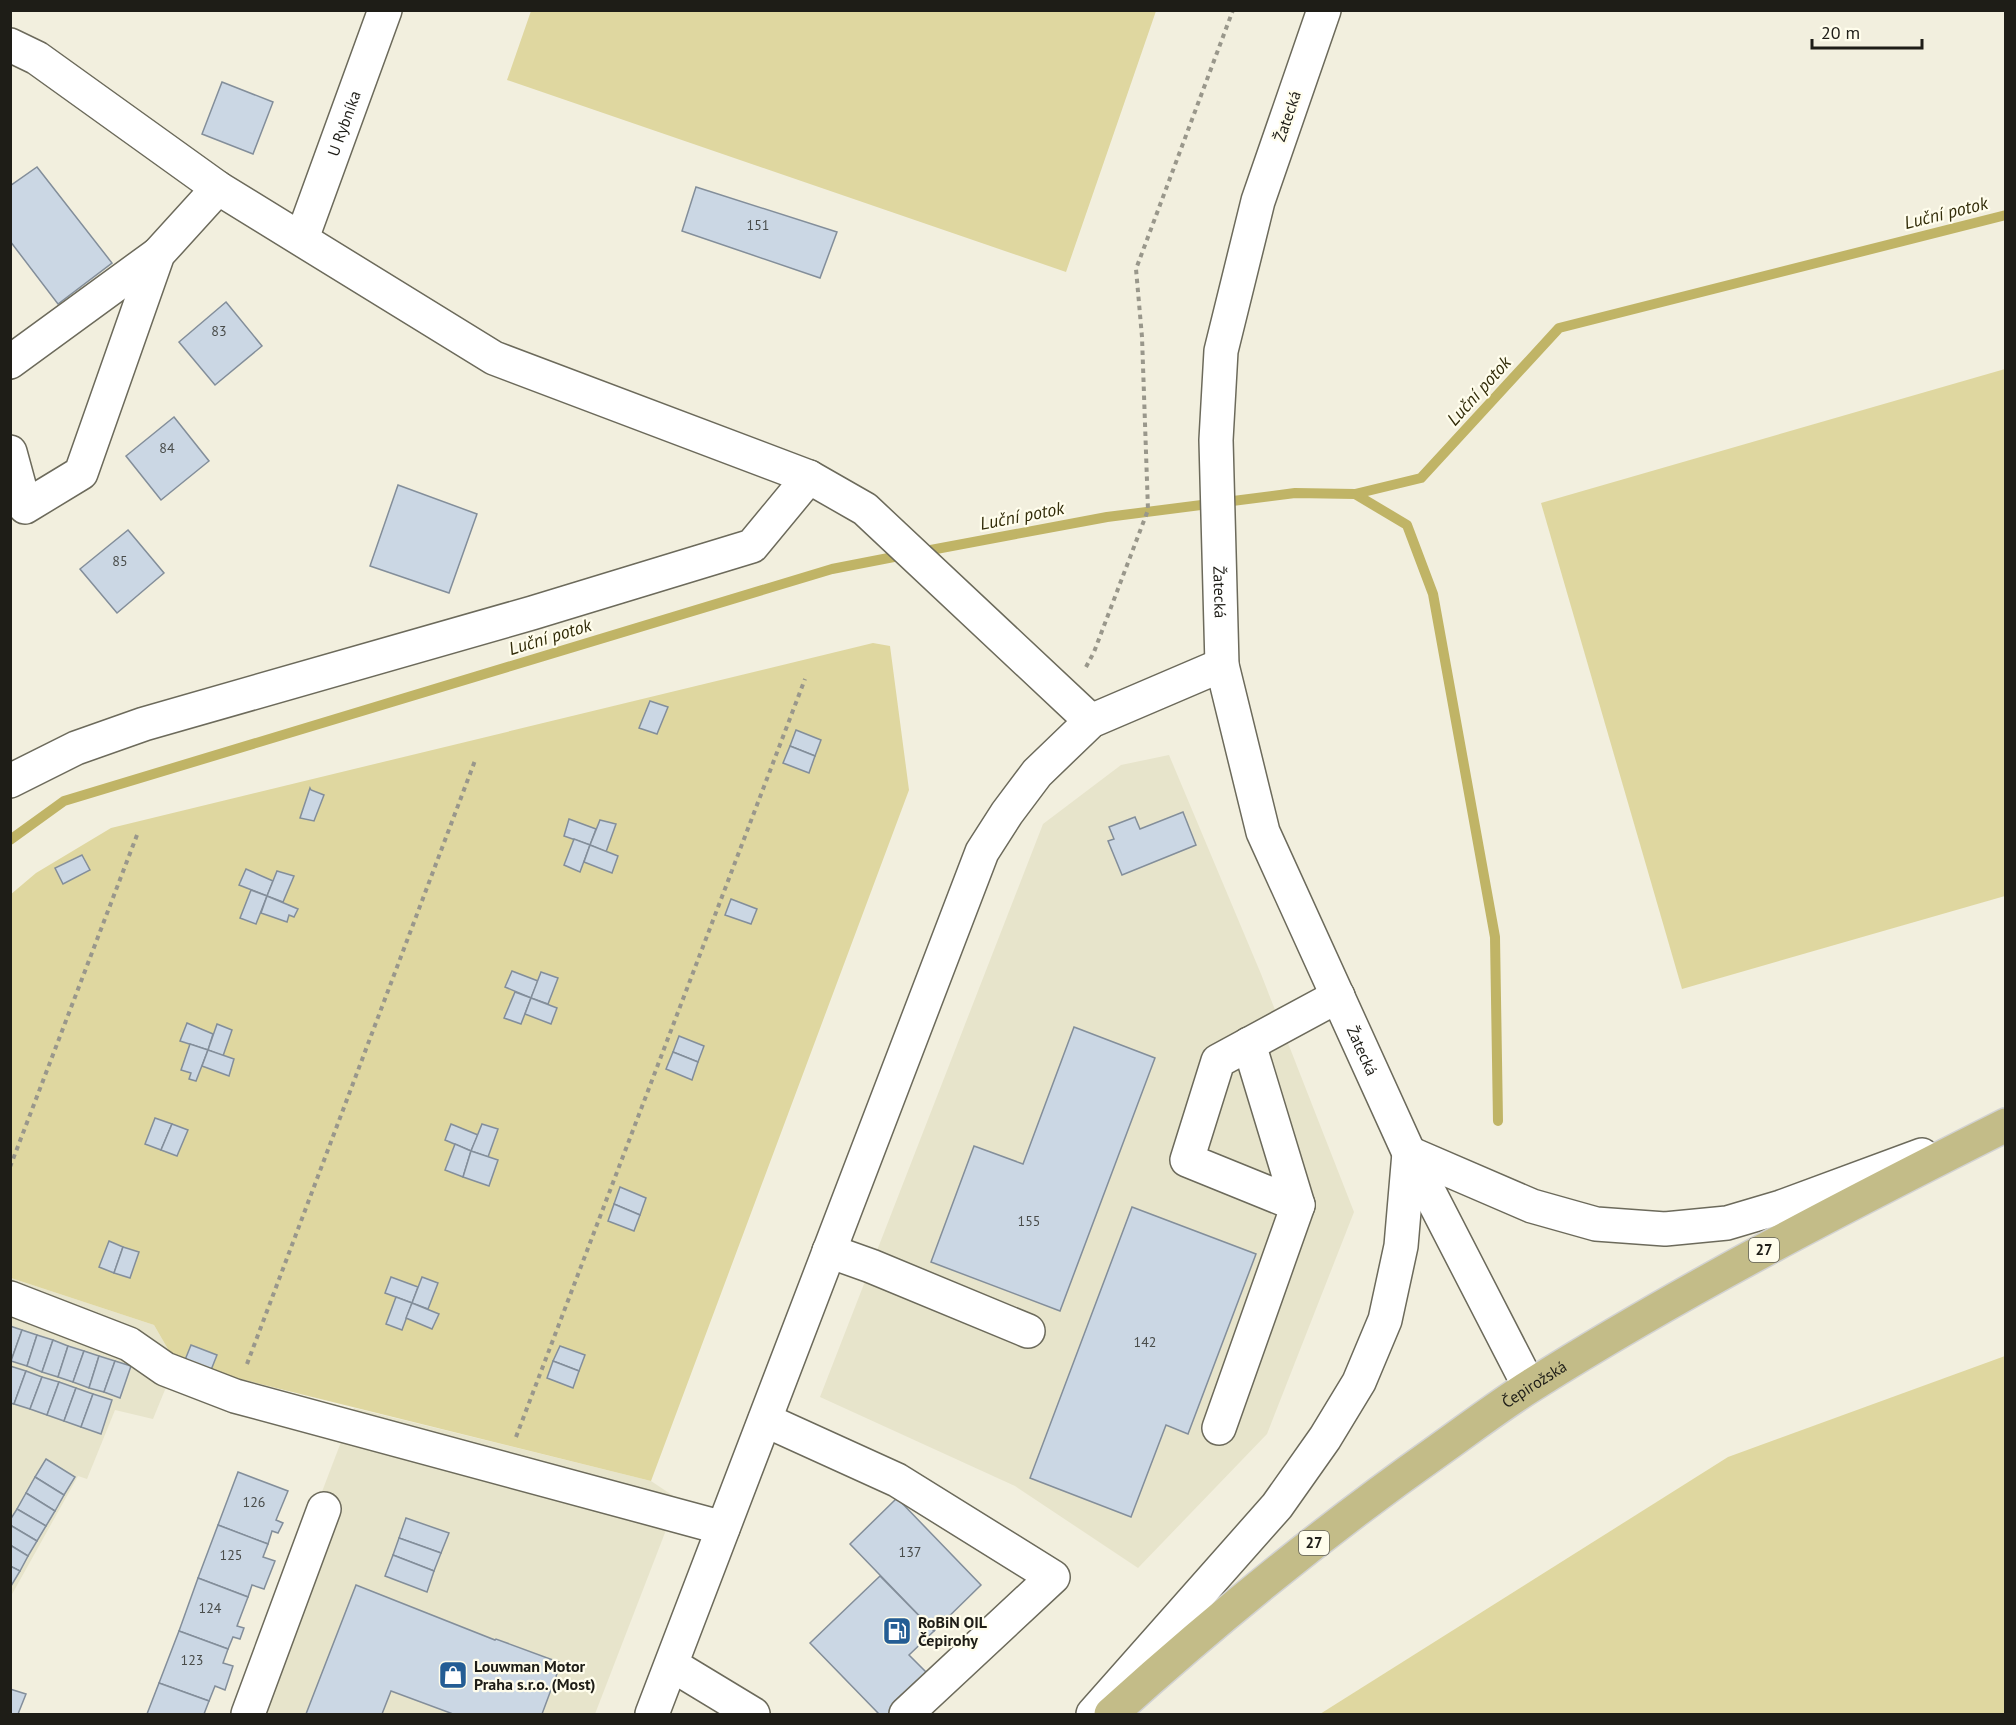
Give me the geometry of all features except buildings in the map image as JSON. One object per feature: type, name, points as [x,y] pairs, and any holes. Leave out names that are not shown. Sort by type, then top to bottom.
[{"type":"main road","name":"Čepirožská","points":[[1111,1714],[1272,1575],[1403,1475],[1529,1386],[1642,1318],[1769,1247],[2006,1124]]},
{"type":"street","name":"U Rybníka","points":[[302,238],[385,10]]},
{"type":"street","name":"Žatecká","points":[[1324,10],[1258,201],[1221,351],[1216,440],[1222,665],[1263,831],[1409,1153],[1529,1386]]},
{"type":"street","points":[[10,45],[37,58],[218,188],[494,358],[809,477],[865,509],[1091,721]]},
{"type":"street","points":[[10,362],[158,254],[218,188]]},
{"type":"street","points":[[10,452],[25,507],[81,472],[158,254]]},
{"type":"street","points":[[10,781],[76,748],[144,724],[532,613],[752,546],[809,477]]},
{"type":"street","points":[[652,1714],[982,852],[1006,813],[1037,773],[1091,721],[1222,665]]},
{"type":"street","points":[[1298,1205],[1187,1160],[1218,1061],[1338,996]]},
{"type":"street","points":[[1219,1428],[1298,1205],[1249,1044]]},
{"type":"street","points":[[1093,1714],[1276,1506],[1325,1438],[1359,1382],[1384,1320],[1398,1256],[1409,1153],[1532,1206],[1596,1224],[1665,1229],[1727,1223],[1781,1208],[2006,1124]]},
{"type":"street","points":[[829,1251],[1028,1331]]},
{"type":"street","points":[[10,1298],[129,1344],[165,1369],[235,1396],[723,1528]]},
{"type":"street","points":[[765,1420],[897,1480],[1053,1577],[906,1714]]},
{"type":"street","points":[[248,1714],[324,1509]]},
{"type":"street","points":[[672,1665],[753,1714]]},
{"type":"path","points":[[1067,698],[1094,652],[1148,510],[1142,337],[1136,269],[1233,10]]},
{"type":"path","points":[[504,1469],[805,679]]},
{"type":"path","points":[[235,1396],[476,758]]},
{"type":"path","points":[[10,1167],[137,835]]},
{"type":"shaded area","points":[[531,10],[1156,11],[1066,272],[507,80]]},
{"type":"shaded area","points":[[2005,369],[2005,896],[1682,989],[1541,503]]},
{"type":"shaded area","points":[[873,643],[890,646],[909,790],[651,1481],[176,1363],[154,1325],[11,1278],[10,895],[36,873],[111,828]]},
{"type":"shaded area","points":[[1169,755],[1261,974],[1354,1212],[1267,1434],[1138,1568],[1015,1486],[820,1397],[1043,824],[1121,765]]},
{"type":"shaded area","points":[[11,1278],[154,1325],[176,1363],[153,1419],[115,1410],[87,1479],[78,1476],[11,1596]]},
{"type":"shaded area","points":[[2005,1356],[2005,1714],[1320,1714],[1728,1457]]},
{"type":"shaded area","points":[[354,1408],[651,1481],[678,1499],[595,1714],[237,1714]]},
{"type":"waterway","name":"Luční potok","points":[[920,552],[1107,517],[1295,493],[1355,494],[1421,478],[1559,328],[2006,215]]},
{"type":"waterway","points":[[1355,494],[1407,525],[1433,594],[1495,937],[1498,1121]]},
{"type":"waterway","name":"Luční potok","points":[[10,840],[64,801],[832,569],[904,555]]},
{"type":"place","name":"RoBiN OIL Čepirohy","points":[[897,1631]]},
{"type":"place","name":"Louwman Motor Praha s.r.o. (Most)","points":[[453,1675]]}]
